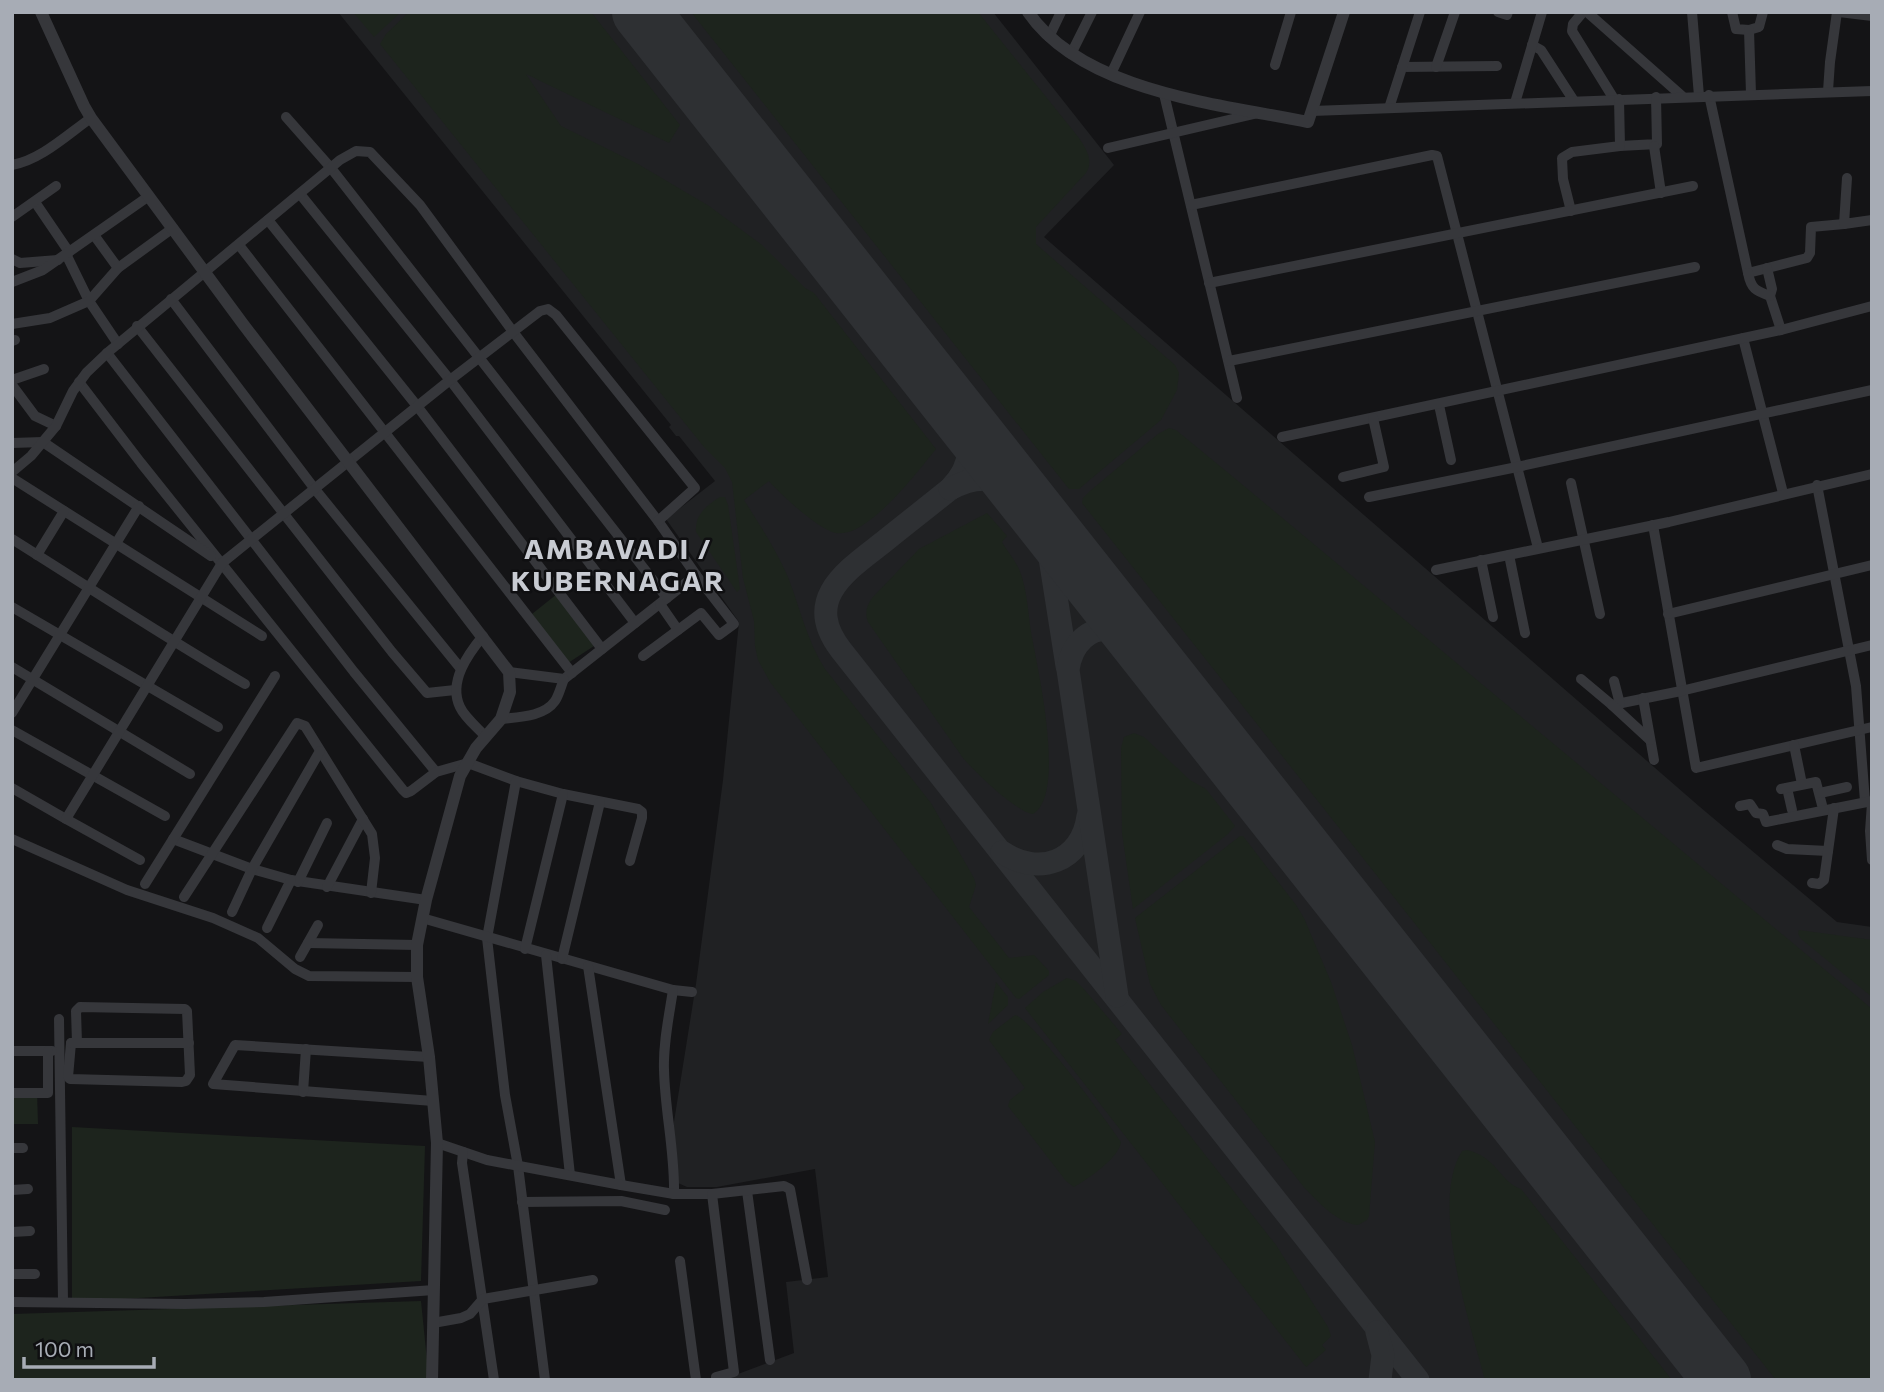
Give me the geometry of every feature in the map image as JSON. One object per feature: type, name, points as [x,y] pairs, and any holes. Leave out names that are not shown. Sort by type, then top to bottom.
[{"type":"street","points":[[41,12],[83,106],[91,118],[509,673],[510,692],[501,719],[460,776],[426,900],[417,945],[417,977],[429,1057],[437,1143],[432,1380]]},
{"type":"street","points":[[1028,12],[1041,31],[1083,63],[1164,94],[1308,122],[1344,12]]},
{"type":"street","points":[[1049,37],[1062,12]]},
{"type":"street","points":[[1071,54],[1092,12]]},
{"type":"street","points":[[1111,74],[1140,12]]},
{"type":"street","points":[[1275,65],[1291,12]]},
{"type":"street","points":[[1389,108],[1420,12]]},
{"type":"street","points":[[1436,67],[1455,12]]},
{"type":"street","points":[[1498,12],[1507,15],[1508,12]]},
{"type":"street","points":[[1515,103],[1542,12]]},
{"type":"street","points":[[1620,146],[1616,99],[1572,31],[1573,24],[1585,12],[1682,96]]},
{"type":"street","points":[[1692,12],[1704,96],[1750,285],[1770,296]]},
{"type":"street","points":[[1732,12],[1736,29],[1749,30],[1759,27],[1763,12]]},
{"type":"street","points":[[1828,91],[1838,12],[1872,16]]},
{"type":"street","points":[[1749,30],[1751,94]]},
{"type":"street","points":[[1532,45],[1541,50],[1574,101]]},
{"type":"street","points":[[1402,67],[1497,66]]},
{"type":"street","points":[[1312,111],[1872,90]]},
{"type":"street","points":[[1164,94],[1237,398]]},
{"type":"street","points":[[1656,97],[1657,142],[1654,146],[1661,193]]},
{"type":"street","points":[[1108,148],[1259,112]]},
{"type":"street","points":[[286,117],[331,168],[479,358],[663,601],[678,630]]},
{"type":"street","points":[[12,164],[22,163],[43,151],[91,118]]},
{"type":"street","points":[[1571,211],[1563,179],[1562,158],[1572,152],[1620,146],[1654,146]]},
{"type":"street","points":[[12,472],[56,426],[79,382],[107,353],[331,168],[356,151],[363,150],[376,155],[420,205],[734,624],[719,635],[701,613],[643,656]]},
{"type":"street","points":[[1191,205],[1437,156],[1538,548]]},
{"type":"street","points":[[1844,224],[1847,178]]},
{"type":"street","points":[[12,217],[56,186]]},
{"type":"street","points":[[1209,283],[1693,186]]},
{"type":"street","points":[[300,194],[450,380],[635,623]]},
{"type":"street","points":[[12,282],[43,270],[149,196]]},
{"type":"street","points":[[35,202],[89,302],[118,344]]},
{"type":"street","points":[[268,220],[417,406],[602,649]]},
{"type":"street","points":[[1748,273],[1807,258],[1810,253],[1812,226],[1872,220]]},
{"type":"street","points":[[12,324],[50,318],[89,302],[118,268],[173,228]]},
{"type":"street","points":[[94,235],[118,268]]},
{"type":"street","points":[[239,245],[568,676]]},
{"type":"street","points":[[12,259],[20,263],[64,256]]},
{"type":"street","points":[[1229,361],[1695,267]]},
{"type":"street","points":[[1767,268],[1772,289],[1770,296],[1781,330]]},
{"type":"street","points":[[171,299],[314,488],[461,669]]},
{"type":"street","points":[[1282,437],[1781,330],[1872,306]]},
{"type":"street","points":[[66,819],[222,563],[540,311],[548,309],[556,315],[695,488],[658,521]]},
{"type":"street","points":[[137,326],[427,693],[455,690]]},
{"type":"street","points":[[1743,338],[1783,493]]},
{"type":"street","points":[[107,353],[250,540],[436,772]]},
{"type":"street","points":[[44,369],[12,383],[34,416],[56,426]]},
{"type":"street","points":[[79,382],[406,793],[436,772],[468,763],[516,781],[563,794],[638,809],[642,812],[630,861]]},
{"type":"street","points":[[1369,497],[1872,390]]},
{"type":"street","points":[[1439,405],[1451,460]]},
{"type":"street","points":[[1343,477],[1384,467],[1373,418]]},
{"type":"street","points":[[12,443],[43,442],[222,563]]},
{"type":"street","points":[[1436,570],[1653,525],[1872,474]]},
{"type":"street","points":[[12,478],[262,636]]},
{"type":"street","points":[[1571,483],[1600,614]]},
{"type":"street","points":[[1817,485],[1856,686],[1859,729],[1867,764],[1872,860]]},
{"type":"street","points":[[12,713],[139,506]]},
{"type":"street","points":[[37,555],[64,511]]},
{"type":"street","points":[[1653,525],[1696,768],[1872,727]]},
{"type":"street","points":[[12,540],[90,586],[173,642],[245,684]]},
{"type":"street","points":[[1509,555],[1525,633]]},
{"type":"street","points":[[1480,561],[1493,617]]},
{"type":"street","points":[[1668,614],[1872,565]]},
{"type":"street","points":[[501,719],[530,716],[555,702],[568,676],[696,575]]},
{"type":"street","points":[[12,607],[218,727]]},
{"type":"street","points":[[483,636],[461,669],[455,690],[460,708],[486,737]]},
{"type":"street","points":[[1616,704],[1872,645]]},
{"type":"street","points":[[12,667],[190,774]]},
{"type":"street","points":[[509,673],[568,676]]},
{"type":"street","points":[[145,884],[275,676]]},
{"type":"street","points":[[1581,679],[1616,704],[1651,740]]},
{"type":"street","points":[[1614,681],[1616,704]]},
{"type":"street","points":[[1643,698],[1654,760]]},
{"type":"street","points":[[184,897],[298,723],[305,726],[372,834],[374,845],[371,893]]},
{"type":"street","points":[[12,730],[165,817]]},
{"type":"street","points":[[1794,745],[1802,784]]},
{"type":"street","points":[[232,912],[252,869],[320,751]]},
{"type":"street","points":[[516,781],[487,938],[505,1096],[518,1166],[545,1380]]},
{"type":"street","points":[[1792,810],[1784,789],[1802,784],[1816,782],[1822,805]]},
{"type":"street","points":[[1820,793],[1847,787]]},
{"type":"street","points":[[12,788],[140,860]]},
{"type":"street","points":[[525,949],[563,794]]},
{"type":"street","points":[[562,959],[600,802]]},
{"type":"street","points":[[1740,806],[1751,804],[1756,813],[1763,814],[1766,822],[1834,808],[1870,804]]},
{"type":"street","points":[[1812,883],[1819,884],[1824,880],[1834,808]]},
{"type":"street","points":[[327,887],[363,819]]},
{"type":"street","points":[[267,928],[327,823]]},
{"type":"street","points":[[12,839],[127,890],[213,918],[258,938],[295,969],[309,976],[417,977]]},
{"type":"street","points":[[173,839],[252,869],[295,881],[426,900]]},
{"type":"street","points":[[1777,845],[1787,849],[1828,851]]},
{"type":"street","points":[[422,918],[673,990],[692,992]]},
{"type":"street","points":[[300,957],[318,925]]},
{"type":"street","points":[[308,943],[417,945]]},
{"type":"street","points":[[546,955],[570,1175]]},
{"type":"street","points":[[588,966],[621,1185]]},
{"type":"street","points":[[673,990],[664,1073],[675,1165],[674,1194]]},
{"type":"street","points":[[59,1019],[67,1045],[70,1079],[182,1082],[190,1075],[185,1009],[83,1006],[76,1011],[67,1045],[63,1301]]},
{"type":"street","points":[[12,1051],[48,1051],[67,1045],[188,1043]]},
{"type":"street","points":[[429,1057],[235,1045],[214,1084],[433,1101]]},
{"type":"street","points":[[303,1092],[306,1049]]},
{"type":"street","points":[[12,1093],[48,1093],[48,1051]]},
{"type":"street","points":[[437,1143],[487,1160],[674,1194],[712,1194],[784,1186],[790,1189],[807,1280]]},
{"type":"street","points":[[463,1152],[462,1163],[494,1380]]},
{"type":"street","points":[[12,1190],[28,1189]]},
{"type":"street","points":[[747,1191],[771,1360]]},
{"type":"street","points":[[712,1194],[734,1372],[716,1377],[716,1380]]},
{"type":"street","points":[[523,1202],[621,1201],[665,1210]]},
{"type":"street","points":[[12,1232],[30,1231]]},
{"type":"street","points":[[680,1261],[696,1380]]},
{"type":"street","points":[[12,1274],[35,1274]]},
{"type":"street","points":[[433,1323],[470,1314],[483,1299],[593,1280]]},
{"type":"street","points":[[12,1302],[264,1303],[434,1290]]},
{"type":"shaded area","points":[[338,12],[993,12],[1114,165],[1044,237],[1700,807],[1837,922],[1872,927],[1872,1380],[722,1380],[794,1353],[786,1282],[828,1277],[815,1169],[717,1187],[687,1187],[678,1183],[673,1128],[696,984],[723,780],[739,622],[666,519],[715,481],[679,436],[676,436],[669,427],[671,425]]},
{"type":"shaded area","points":[[353,12],[401,12],[374,37]]},
{"type":"shaded area","points":[[409,12],[591,12],[680,125],[669,143],[526,74],[561,126],[638,164],[709,206],[762,245],[805,288],[814,293],[936,449],[891,502],[862,526],[848,532],[836,533],[810,519],[769,481],[744,500],[783,567],[809,636],[825,669],[931,803],[974,878],[976,885],[969,907],[1009,958],[1034,955],[1049,971],[1049,975],[1019,999],[770,682],[758,660],[755,646],[754,621],[743,578],[732,482],[725,468],[704,447],[380,44],[386,34]]},
{"type":"shaded area","points":[[691,12],[978,12],[1086,150],[1089,164],[1086,173],[1036,227],[1036,244],[1175,365],[1179,373],[1177,390],[1161,420],[1079,489],[1069,489]]},
{"type":"shaded area","points":[[1169,428],[1176,430],[1232,476],[1872,1009],[1872,1380],[1776,1380],[1082,503],[1090,491],[1158,434]]},
{"type":"shaded area","points":[[720,497],[725,497],[728,505],[740,589],[737,592],[696,532],[697,520],[702,511]]},
{"type":"shaded area","points":[[987,513],[1007,536],[1002,542],[1022,576],[1043,699],[1049,757],[1048,782],[1043,802],[1033,814],[1006,799],[963,758],[868,622],[867,616],[867,607],[872,598],[919,549]]},
{"type":"shaded area","points":[[557,594],[594,646],[568,663],[532,614]]},
{"type":"shaded area","points":[[1134,733],[1144,737],[1190,780],[1206,789],[1235,826],[1133,909],[1122,833],[1121,748],[1124,737]]},
{"type":"shaded area","points":[[1243,836],[1304,918],[1331,982],[1352,1045],[1375,1142],[1369,1216],[1358,1225],[1335,1216],[1303,1186],[1161,1005],[1150,984],[1135,918]]},
{"type":"shaded area","points":[[1799,930],[1872,940],[1872,997],[1801,939]]},
{"type":"shaded area","points":[[1067,978],[1076,981],[1083,988],[1122,1034],[1115,1040],[1276,1245],[1328,1327],[1331,1336],[1322,1345],[1326,1350],[1306,1367],[1025,1008],[1043,992]]},
{"type":"shaded area","points":[[996,982],[1008,997],[1008,1005],[988,1024]]},
{"type":"shaded area","points":[[1015,1015],[1053,1052],[1121,1142],[1109,1161],[1074,1187],[1066,1181],[1008,1106],[1010,1100],[1025,1088],[989,1040],[993,1032]]},
{"type":"shaded area","points":[[37,1091],[38,1124],[12,1124],[12,1092]]},
{"type":"shaded area","points":[[72,1127],[425,1146],[421,1281],[72,1302]]},
{"type":"shaded area","points":[[1467,1150],[1485,1158],[1508,1181],[1521,1189],[1672,1380],[1485,1380],[1462,1296],[1451,1231],[1453,1174],[1462,1151]]},
{"type":"shaded area","points":[[421,1301],[429,1380],[12,1378],[12,1314]]},
{"type":"taxiway","points":[[946,398],[965,433],[968,444],[966,466],[950,489],[857,563],[834,587],[828,600],[826,615],[830,632],[841,650],[1418,1380]]},
{"type":"taxiway","points":[[950,489],[974,480],[994,480],[1012,489],[1032,505]]},
{"type":"taxiway","points":[[1044,520],[1067,666]]},
{"type":"taxiway","points":[[1117,996],[1068,670],[1077,645],[1083,638],[1098,630],[1117,630],[1142,643]]},
{"type":"taxiway","points":[[1002,852],[1016,860],[1030,863],[1056,861],[1077,845],[1088,816]]},
{"type":"taxiway","points":[[1377,1332],[1383,1355],[1380,1380]]},
{"type":"taxiway","points":[[1712,1368],[1719,1380]]},
{"type":"runway","points":[[641,12],[1722,1380]]},
{"type":"district","name":"AMBAVADI / KUBERNAGAR","points":[[618,565]]}]
